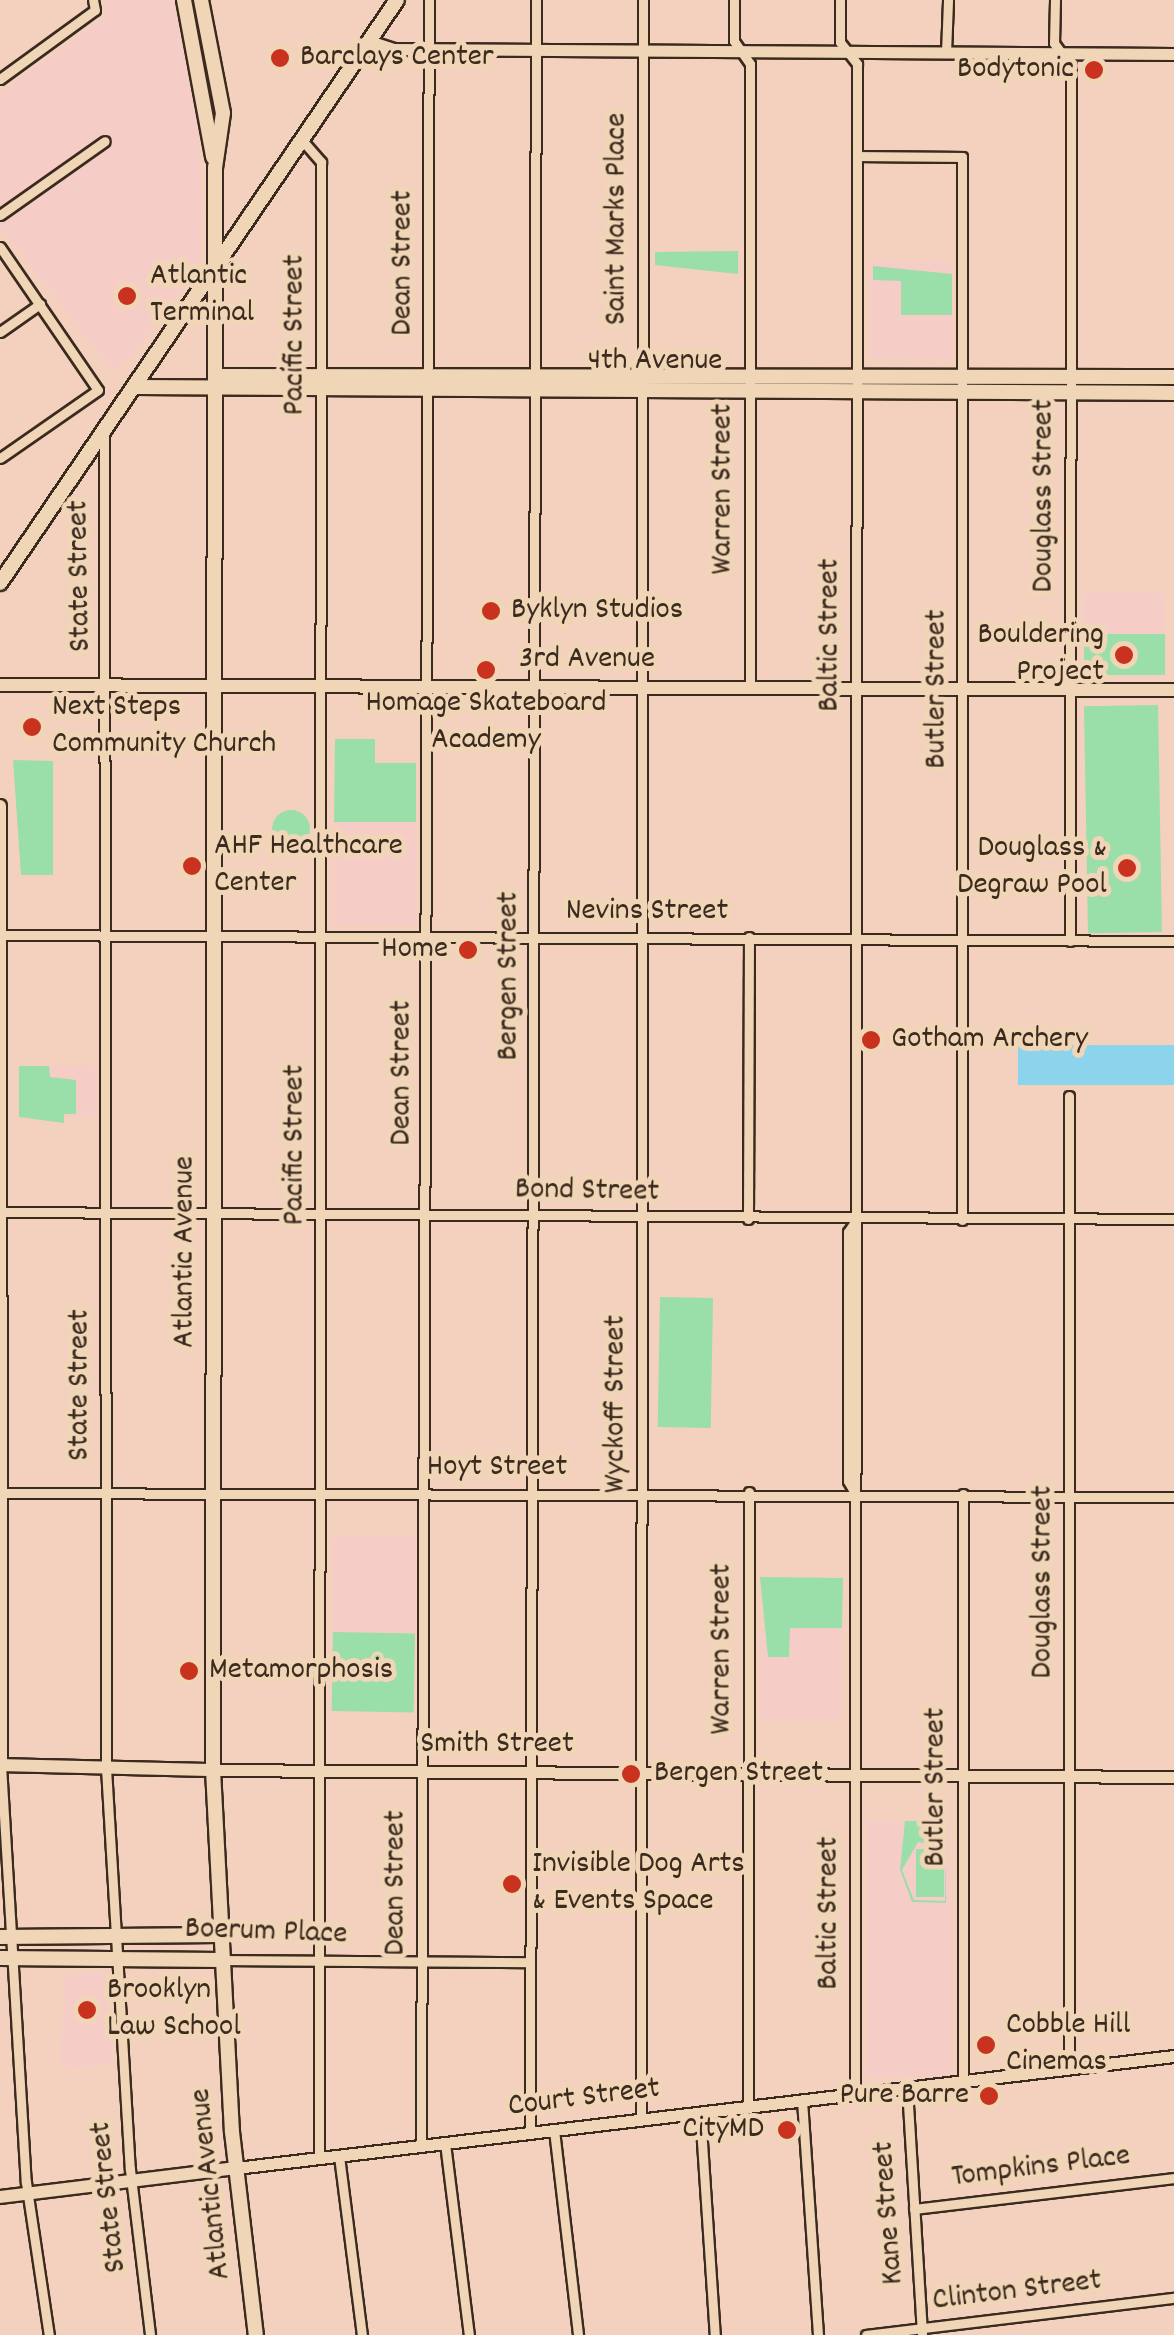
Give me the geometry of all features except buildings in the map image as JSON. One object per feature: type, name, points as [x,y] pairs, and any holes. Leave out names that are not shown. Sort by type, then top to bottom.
[{"type":"main road","name":"Atlantic Avenue","points":[[184,0],[215,168]]},
{"type":"main road","name":"Atlantic Avenue","points":[[201,0],[220,81],[215,168],[213,1770],[236,2168],[256,2335]]},
{"type":"main road","points":[[0,583],[397,0]]},
{"type":"main road","name":"4th Avenue","points":[[136,387],[429,380],[1070,384],[1174,377]]},
{"type":"main road","name":"4th Avenue","points":[[1070,384],[1174,392]]},
{"type":"main road","name":"3rd Avenue","points":[[0,685],[1174,690]]},
{"type":"main road","points":[[0,806],[0,1765]]},
{"type":"main road","name":"Smith Street","points":[[0,1765],[213,1770]]},
{"type":"main road","name":"Boerum Place","points":[[4,1937],[220,1935]]},
{"type":"main road","name":"Boerum Place","points":[[5,1958],[222,1960]]},
{"type":"main road","name":"Court Street","points":[[0,2197],[236,2168]]},
{"type":"street","name":"Dean Street","points":[[422,2146],[429,0]]},
{"type":"street","name":"Bergen Street","points":[[530,2132],[536,0]]},
{"type":"street","name":"Saint Marks Place","points":[[642,688],[643,0]]},
{"type":"street","name":"Warren Street","points":[[734,0],[742,52],[750,64],[750,688]]},
{"type":"street","name":"Baltic Street","points":[[840,0],[848,52],[857,64],[855,2094]]},
{"type":"street","points":[[946,52],[948,0]]},
{"type":"street","name":"Douglass Street","points":[[1055,0],[1063,54],[1071,66],[1070,941]]},
{"type":"street","points":[[0,80],[94,5]]},
{"type":"street","points":[[369,41],[429,50],[1174,54]]},
{"type":"street","points":[[201,84],[220,81]]},
{"type":"street","name":"Pacific Street","points":[[302,140],[321,162],[319,2158]]},
{"type":"street","points":[[0,215],[105,142]]},
{"type":"street","name":"Butler Street","points":[[857,156],[962,157],[962,1220]]},
{"type":"street","points":[[0,247],[98,390],[0,458]]},
{"type":"street","points":[[0,332],[40,304]]},
{"type":"street","name":"State Street","points":[[104,434],[106,1768],[132,2181],[150,2335]]},
{"type":"street","name":"Wyckoff Street","points":[[642,688],[642,2119]]},
{"type":"street","name":"Nevins Street","points":[[2,935],[1174,942]]},
{"type":"street","points":[[748,937],[748,1220]]},
{"type":"street","name":"Douglass Street","points":[[1069,1096],[1069,2068]]},
{"type":"street","name":"Bond Street","points":[[2,1212],[748,1220],[1174,1219]]},
{"type":"street","name":"Hoyt Street","points":[[2,1492],[855,1492],[1174,1497]]},
{"type":"street","name":"Warren Street","points":[[748,1492],[748,2107]]},
{"type":"street","name":"Butler Street","points":[[963,1494],[963,2081]]},
{"type":"street","points":[[0,1765],[5,1958],[49,2335]]},
{"type":"street","name":"Smith Street","points":[[213,1770],[1174,1777]]},
{"type":"street","name":"Boerum Place","points":[[222,1960],[530,1962]]},
{"type":"street","name":"Court Street","points":[[236,2168],[1174,2056]]},
{"type":"street","name":"Kane Street","points":[[907,2088],[922,2332]]},
{"type":"street","points":[[802,2100],[818,2335]]},
{"type":"street","points":[[700,2112],[715,2335]]},
{"type":"street","points":[[554,2130],[578,2335]]},
{"type":"street","points":[[445,2143],[469,2335]]},
{"type":"street","points":[[340,2156],[362,2335]]},
{"type":"street","name":"Tompkins Place","points":[[914,2209],[1174,2178]]},
{"type":"street","name":"Clinton Street","points":[[866,2335],[922,2332],[1174,2298]]},
{"type":"shaded area","points":[[103,0],[173,0],[198,115],[201,210],[200,262],[128,361],[111,370],[0,226],[0,93],[106,16]]},
{"type":"shaded area","points":[[870,261],[952,261],[952,358],[870,358]]},
{"type":"shaded area","points":[[1083,593],[1165,593],[1165,634],[1083,634]]},
{"type":"shaded area","points":[[335,739],[375,739],[375,763],[416,763],[416,926],[334,926]]},
{"type":"shaded area","points":[[19,1066],[95,1066],[95,1117],[19,1117]]},
{"type":"shaded area","points":[[333,1537],[415,1537],[415,1711],[333,1711]]},
{"type":"shaded area","points":[[760,1628],[842,1628],[842,1720],[760,1720]]},
{"type":"shaded area","points":[[867,1821],[950,1821],[950,2077],[867,2077]]},
{"type":"shaded area","name":"Brooklyn Law School","points":[[106,1973],[112,2064],[60,2070],[65,1974]]},
{"type":"green space","points":[[738,251],[738,274],[655,265],[655,252]]},
{"type":"green space","points":[[873,266],[952,274],[952,315],[901,315],[901,281],[873,280]]},
{"type":"green space","name":"Bouldering Project","points":[[1084,634],[1165,634],[1165,675],[1084,675]]},
{"type":"green space","points":[[1158,705],[1162,932],[1088,933],[1084,706]]},
{"type":"green space","points":[[335,739],[375,739],[375,763],[416,763],[416,822],[334,822]]},
{"type":"green space","points":[[13,760],[53,761],[53,875],[21,875]]},
{"type":"green space","points":[[291,810],[304,816],[310,829],[304,842],[291,848],[278,842],[272,829],[278,816]]},
{"type":"green space","points":[[19,1066],[49,1066],[50,1077],[76,1080],[76,1114],[64,1114],[64,1123],[19,1117]]},
{"type":"green space","points":[[660,1297],[713,1298],[711,1428],[658,1427]]},
{"type":"green space","points":[[760,1577],[843,1578],[842,1628],[790,1628],[789,1657],[768,1657]]},
{"type":"green space","points":[[333,1632],[415,1633],[414,1712],[332,1711]]},
{"type":"green space","points":[[905,1821],[946,1821],[946,1847],[946,1903],[912,1902],[900,1870]],"holes":[[[918,1842],[946,1847],[945,1901],[914,1900],[902,1870]]]},
{"type":"green space","points":[[916,1849],[944,1849],[944,1897],[916,1897]]},
{"type":"water","points":[[1018,1045],[1174,1045],[1174,1085],[1018,1085]]},
{"type":"place","name":"Barclays Center","points":[[280,58]]},
{"type":"place","name":"Bodytonic","points":[[1094,70]]},
{"type":"place","name":"Atlantic Terminal","points":[[127,296]]},
{"type":"place","name":"Byklyn Studios","points":[[491,611]]},
{"type":"place","name":"Bouldering Project","points":[[1124,655]]},
{"type":"place","name":"Homage Skateboard Academy","points":[[486,670]]},
{"type":"place","name":"Next Steps Community Church","points":[[32,727]]},
{"type":"place","name":"AHF Healthcare Center","points":[[192,866]]},
{"type":"place","name":"Douglass & Degraw Pool","points":[[1127,868]]},
{"type":"place","name":"Home","points":[[468,950]]},
{"type":"place","name":"Gotham Archery","points":[[871,1040]]},
{"type":"place","name":"Metamorphosis","points":[[189,1671]]},
{"type":"place","name":"Bergen Street","points":[[631,1774]]},
{"type":"place","name":"Invisible Dog Arts & Events Space","points":[[512,1884]]},
{"type":"place","name":"Brooklyn Law School","points":[[87,2010]]},
{"type":"place","name":"Cobble Hill Cinemas","points":[[986,2045]]},
{"type":"place","name":"Pure Barre","points":[[989,2096]]},
{"type":"place","name":"CityMD","points":[[787,2130]]}]
